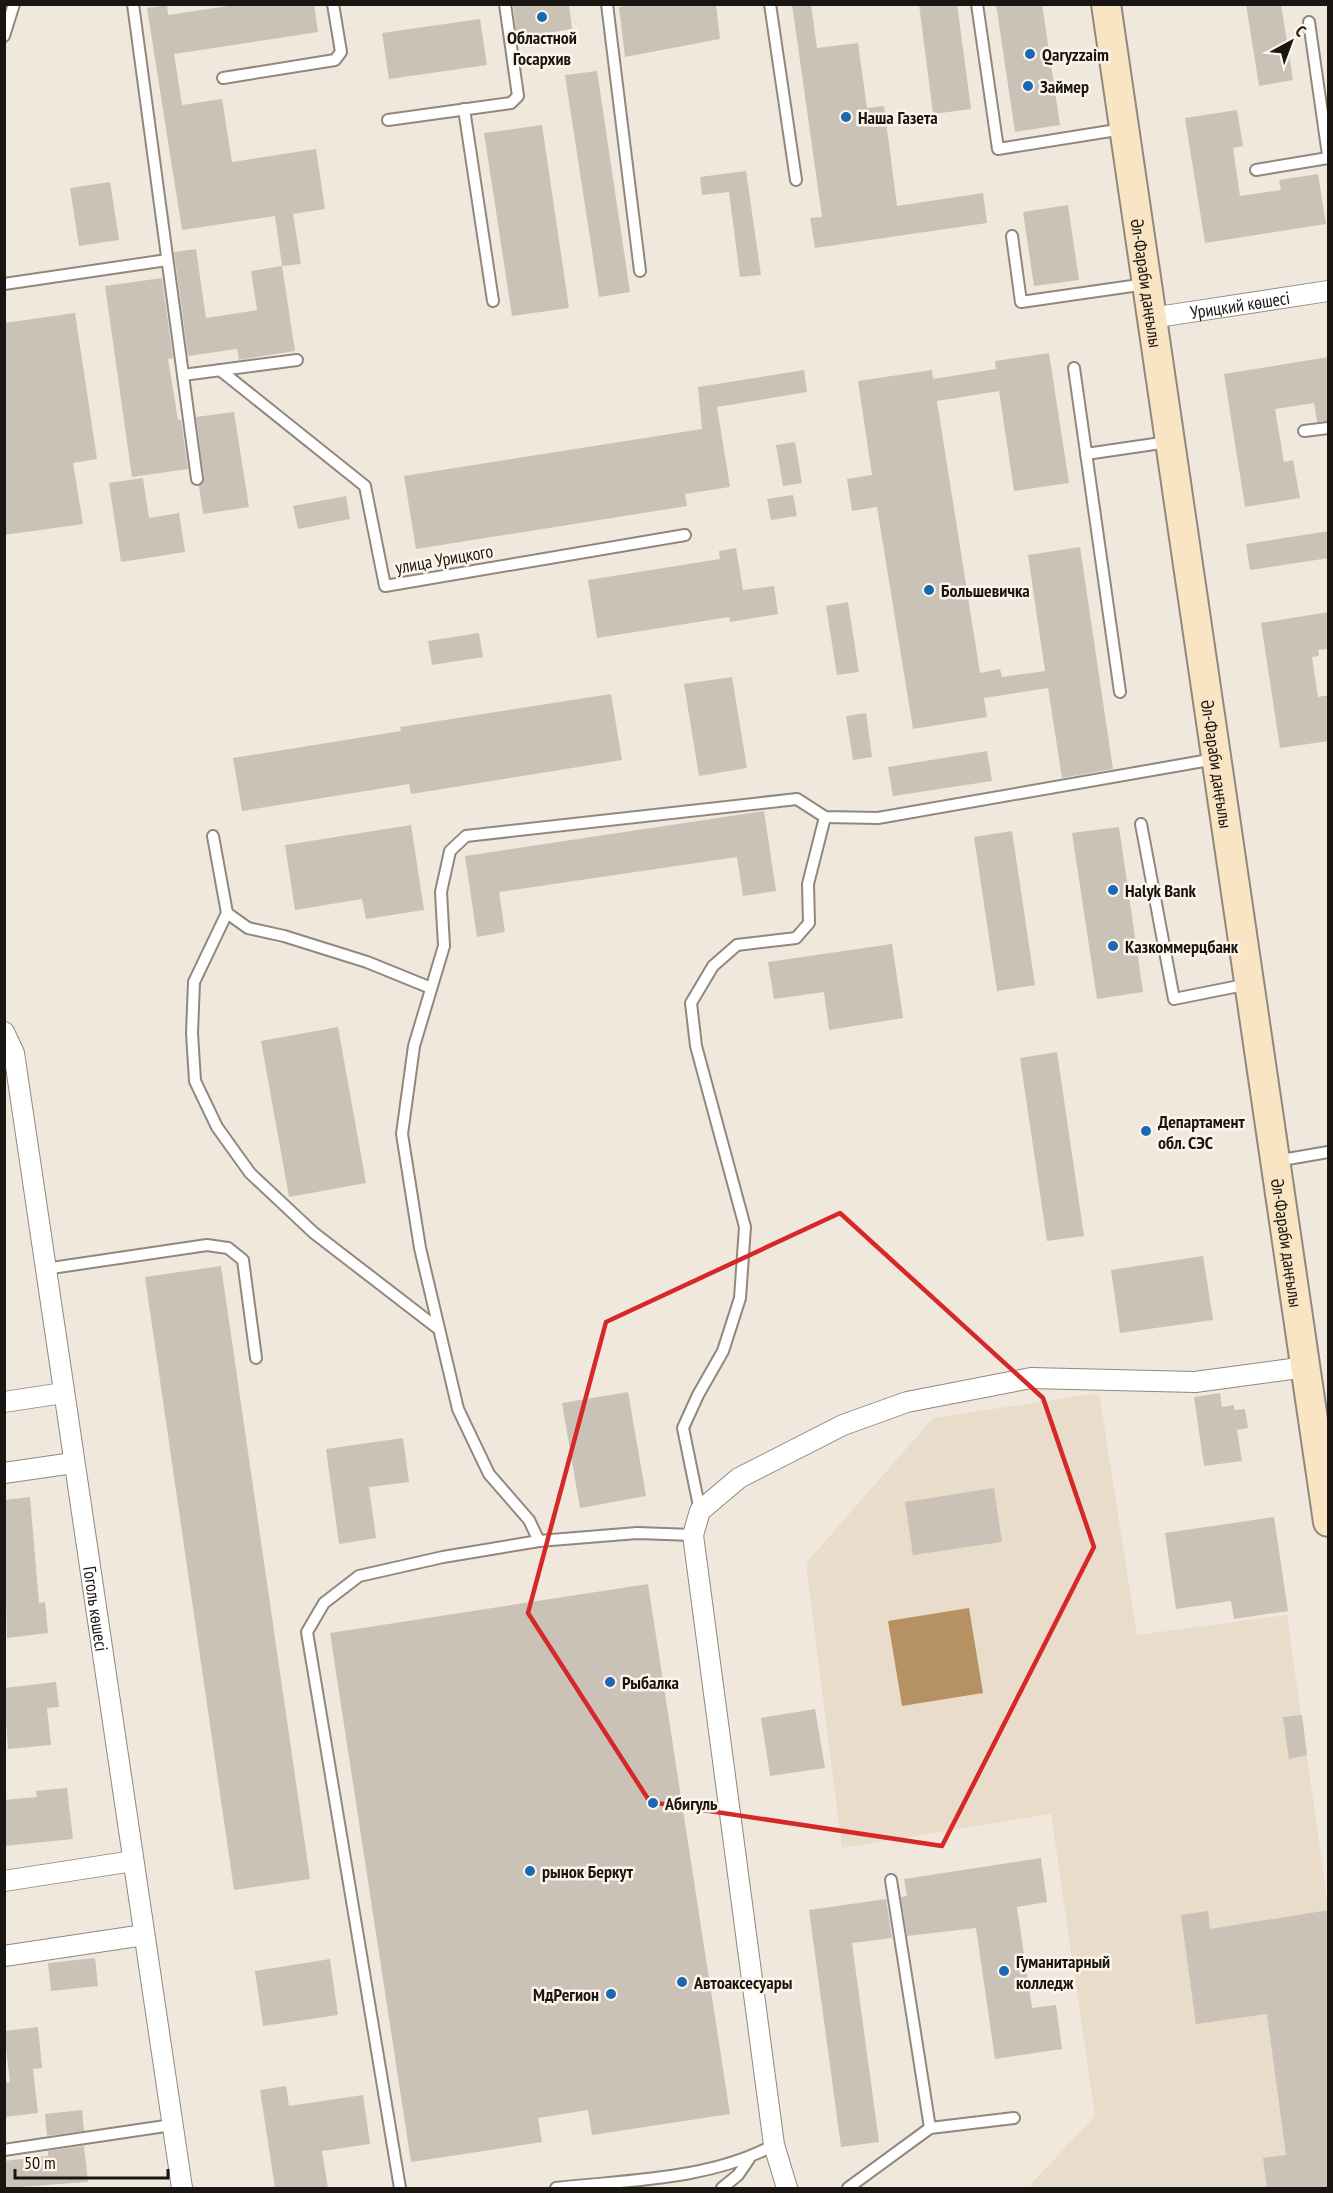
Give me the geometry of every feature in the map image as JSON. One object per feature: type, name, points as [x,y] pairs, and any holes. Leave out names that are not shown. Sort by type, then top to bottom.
[{"type":"main road","name":"Әл-Фараби даңғылы","points":[[1106,4],[1168,441],[1306,1367],[1323,1445],[1329,1522]]},
{"type":"street","name":"Урицкий көшесі","points":[[1152,318],[1329,291]]},
{"type":"street","name":"Гоголь көшесі","points":[[4,1032],[14,1053],[182,2188]]},
{"type":"street","points":[[787,2188],[774,2145],[693,1535],[700,1512],[739,1478],[782,1454],[843,1425],[907,1402],[1031,1378],[1195,1382],[1306,1367]]},
{"type":"street","points":[[4,1402],[63,1393]]},
{"type":"street","points":[[4,1473],[73,1463]]},
{"type":"street","points":[[4,1881],[133,1861]]},
{"type":"street","points":[[4,1956],[144,1935]]},
{"type":"lane","points":[[4,36],[14,4]]},
{"type":"lane","points":[[133,4],[197,478]]},
{"type":"lane","points":[[223,78],[335,60],[341,52],[333,4]]},
{"type":"lane","points":[[388,120],[512,103],[518,96],[504,4]]},
{"type":"lane","points":[[608,4],[640,271]]},
{"type":"lane","points":[[770,4],[796,180]]},
{"type":"lane","points":[[977,4],[998,149],[1124,129]]},
{"type":"lane","points":[[1256,170],[1329,157],[1309,22]]},
{"type":"lane","points":[[464,109],[492,301]]},
{"type":"lane","points":[[1011,236],[1021,302],[1146,284]]},
{"type":"lane","points":[[4,284],[167,260]]},
{"type":"lane","points":[[183,375],[297,360]]},
{"type":"lane","points":[[1074,368],[1120,692]]},
{"type":"lane","name":"улица Урицкого","points":[[220,370],[365,486],[385,586],[685,535]]},
{"type":"lane","points":[[1304,431],[1329,428]]},
{"type":"lane","points":[[1086,454],[1168,441]]},
{"type":"lane","points":[[539,1541],[530,1520],[489,1474],[458,1409],[436,1327],[420,1248],[402,1134],[414,1046],[444,946],[441,892],[450,851],[466,836],[797,799],[825,817],[878,818],[1216,759]]},
{"type":"lane","points":[[700,1512],[684,1428],[698,1395],[723,1351],[740,1298],[745,1227],[696,1046],[691,1003],[713,966],[737,945],[796,938],[809,923],[808,884],[825,817]]},
{"type":"lane","points":[[1141,824],[1174,999],[1250,984]]},
{"type":"lane","points":[[213,836],[227,913],[194,982],[192,1033],[195,1081],[217,1128],[250,1173],[314,1233],[436,1327]]},
{"type":"lane","points":[[227,913],[248,928],[284,936],[356,959],[431,988]]},
{"type":"lane","points":[[1275,1161],[1329,1152]]},
{"type":"lane","points":[[45,1269],[207,1245],[228,1248],[243,1260],[256,1358]]},
{"type":"lane","points":[[400,2188],[307,1632],[324,1603],[359,1575],[442,1557],[539,1541],[637,1533],[693,1535]]},
{"type":"lane","points":[[891,1880],[930,2128]]},
{"type":"lane","points":[[848,2188],[930,2128],[1014,2118]]},
{"type":"lane","points":[[4,2150],[172,2126]]},
{"type":"lane","points":[[556,2188],[657,2176],[749,2158],[774,2145]]},
{"type":"lane","points":[[722,2188],[738,2175],[749,2158]]},
{"type":"lane","points":[[642,2188],[657,2176]]},
{"type":"highlighted area","points":[[840,1213],[1043,1398],[1094,1547],[942,1846],[650,1802],[528,1613],[606,1322]]},
{"type":"shaded area","points":[[1099,1393],[1137,1635],[1287,1615],[1328,1905],[1328,2188],[1031,2188],[1031,2184],[1095,2116],[1051,1814],[842,1848],[806,1563],[933,1418]]},
{"type":"shaded area","points":[[969,1608],[983,1693],[902,1706],[888,1621]]},
{"type":"building","points":[[242,4],[314,4],[318,32],[174,54],[182,105],[222,99],[232,162],[316,149],[325,209],[293,214],[301,264],[282,266],[275,216],[182,230],[147,8],[167,5],[168,15]]},
{"type":"building","name":"Областной Госархив","points":[[513,4],[569,4],[572,29],[517,38]]},
{"type":"building","points":[[637,4],[716,4],[720,39],[625,57],[619,7]]},
{"type":"building","points":[[792,4],[811,4],[817,48],[858,43],[867,108],[884,106],[897,206],[983,193],[987,223],[815,248],[810,218],[822,217]]},
{"type":"building","points":[[919,4],[957,4],[971,109],[933,114]]},
{"type":"building","points":[[996,4],[1042,4],[1060,125],[1015,132]]},
{"type":"building","points":[[1246,4],[1281,4],[1293,80],[1259,86]]},
{"type":"building","points":[[480,19],[487,65],[389,79],[382,33]]},
{"type":"building","points":[[597,71],[630,292],[599,297],[565,75]]},
{"type":"building","points":[[1237,110],[1243,146],[1233,148],[1240,196],[1281,190],[1279,180],[1318,174],[1326,224],[1205,243],[1185,118]]},
{"type":"building","points":[[542,125],[569,308],[512,316],[484,133]]},
{"type":"building","points":[[746,171],[761,275],[740,277],[729,192],[702,195],[700,177]]},
{"type":"building","points":[[110,182],[119,240],[79,246],[70,188]]},
{"type":"building","points":[[1068,205],[1079,280],[1034,286],[1023,212]]},
{"type":"building","points":[[196,249],[206,318],[257,310],[251,271],[282,266],[295,351],[239,360],[237,349],[188,356],[174,252]]},
{"type":"building","points":[[162,278],[173,358],[168,359],[178,420],[181,420],[188,469],[132,477],[105,286]]},
{"type":"building","points":[[75,313],[97,459],[73,463],[83,524],[4,535],[4,323]]},
{"type":"building","points":[[1049,353],[1069,483],[1014,491],[999,391],[937,401],[980,673],[1000,669],[1002,677],[1045,671],[1028,555],[1080,547],[1113,769],[1062,778],[1048,688],[984,698],[987,717],[913,729],[877,507],[852,511],[847,479],[872,475],[858,381],[932,370],[933,379],[996,369],[995,361]]},
{"type":"building","points":[[1329,357],[1329,421],[1317,422],[1314,403],[1275,409],[1284,462],[1293,460],[1300,498],[1245,507],[1224,374]]},
{"type":"building","points":[[804,370],[807,392],[717,407],[730,487],[685,494],[687,506],[416,549],[404,476],[702,429],[698,387]]},
{"type":"building","points":[[234,412],[249,507],[203,514],[199,486],[204,478],[196,417]]},
{"type":"building","points":[[795,442],[802,483],[783,486],[776,445]]},
{"type":"building","points":[[143,478],[149,518],[179,513],[185,552],[121,562],[109,483]]},
{"type":"building","points":[[793,495],[797,516],[771,520],[767,499]]},
{"type":"building","points":[[346,496],[350,519],[298,529],[293,506]]},
{"type":"building","points":[[1329,531],[1329,558],[1250,570],[1246,544]]},
{"type":"building","points":[[736,548],[743,590],[774,586],[778,614],[730,622],[729,617],[597,638],[588,580],[720,559],[719,551]]},
{"type":"building","points":[[848,602],[859,672],[837,675],[826,606]]},
{"type":"building","points":[[1329,612],[1329,649],[1318,650],[1319,656],[1312,657],[1318,697],[1329,695],[1329,741],[1280,748],[1261,623]]},
{"type":"building","points":[[479,633],[483,657],[432,665],[428,641]]},
{"type":"building","points":[[732,677],[747,768],[699,776],[684,684]]},
{"type":"building","points":[[611,694],[622,760],[411,794],[409,784],[242,811],[233,758],[401,731],[400,727]]},
{"type":"building","points":[[866,713],[872,757],[853,760],[846,716]]},
{"type":"building","points":[[987,751],[992,781],[893,796],[888,767]]},
{"type":"building","points":[[764,811],[776,891],[743,896],[737,857],[499,892],[505,932],[477,937],[465,856]]},
{"type":"building","points":[[411,825],[424,910],[366,919],[362,899],[295,910],[285,845]]},
{"type":"building","name":"Казкоммерцбанк","points":[[1119,827],[1143,992],[1097,999],[1072,833]]},
{"type":"building","points":[[1012,831],[1035,985],[997,991],[974,837]]},
{"type":"building","points":[[892,944],[903,1018],[829,1030],[824,992],[774,999],[768,962]]},
{"type":"building","points":[[338,1027],[366,1183],[289,1197],[261,1041]]},
{"type":"building","points":[[1057,1052],[1084,1236],[1047,1241],[1020,1058]]},
{"type":"building","points":[[1203,1256],[1213,1320],[1120,1333],[1111,1270]]},
{"type":"building","points":[[221,1266],[310,1879],[234,1890],[145,1277]]},
{"type":"building","points":[[628,1392],[646,1496],[580,1508],[562,1403]]},
{"type":"building","points":[[1220,1393],[1222,1407],[1234,1405],[1234,1410],[1245,1409],[1248,1428],[1237,1430],[1242,1461],[1204,1466],[1194,1397]]},
{"type":"building","points":[[403,1438],[409,1482],[369,1487],[376,1538],[339,1544],[326,1449]]},
{"type":"building","points":[[994,1488],[1002,1542],[913,1555],[905,1502]]},
{"type":"building","points":[[30,1497],[39,1603],[45,1602],[48,1633],[7,1638],[4,1500]]},
{"type":"building","points":[[1274,1517],[1288,1611],[1234,1619],[1231,1601],[1176,1609],[1165,1533]]},
{"type":"building","name":"рынок Беркут","points":[[648,1584],[730,2114],[592,2135],[588,2110],[538,2118],[542,2142],[411,2162],[330,1633]]},
{"type":"building","points":[[56,1682],[59,1707],[47,1708],[51,1745],[8,1749],[4,1688]]},
{"type":"building","points":[[815,1709],[825,1768],[770,1776],[761,1718]]},
{"type":"building","points":[[1302,1715],[1307,1755],[1289,1759],[1283,1717]]},
{"type":"building","points":[[67,1788],[73,1839],[4,1846],[4,1800],[37,1797],[36,1791]]},
{"type":"building","name":"Гуманитарный колледж","points":[[1041,1858],[1047,1902],[1017,1907],[1032,2008],[1056,2005],[1062,2049],[995,2059],[976,1928],[907,1936],[901,1897],[907,1896],[904,1879]]},
{"type":"building","points":[[886,1899],[892,1938],[852,1943],[879,2142],[841,2147],[809,1910]]},
{"type":"building","points":[[1329,1910],[1329,2188],[1267,2188],[1263,2158],[1286,2155],[1267,2014],[1196,2024],[1181,1915],[1208,1911],[1210,1929]]},
{"type":"building","points":[[95,1958],[98,1986],[51,1991],[48,1963]]},
{"type":"building","points":[[330,1959],[338,2015],[263,2026],[255,1971]]},
{"type":"building","points":[[38,2027],[42,2068],[33,2069],[38,2113],[4,2117],[4,2083],[10,2082],[4,2031]]},
{"type":"building","points":[[286,2086],[289,2106],[363,2095],[370,2144],[322,2151],[328,2188],[275,2188],[260,2090]]},
{"type":"building","points":[[82,2110],[84,2131],[47,2136],[45,2114]]},
{"type":"building","points":[[84,2146],[88,2182],[4,2188],[4,2161],[48,2156],[48,2151]]},
{"type":"place","name":"Областной Госархив","points":[[542,17]]},
{"type":"place","name":"Qaryzzaim","points":[[1030,54]]},
{"type":"place","name":"Займер","points":[[1028,86]]},
{"type":"place","name":"Наша Газета","points":[[846,117]]},
{"type":"place","name":"Большевичка","points":[[929,590]]},
{"type":"place","name":"Halyk Bank","points":[[1113,890]]},
{"type":"place","name":"Казкоммерцбанк","points":[[1113,946]]},
{"type":"place","name":"Департамент обл. СЭС","points":[[1146,1131]]},
{"type":"place","name":"Рыбалка","points":[[610,1682]]},
{"type":"place","name":"Абигуль","points":[[653,1803]]},
{"type":"place","name":"рынок Беркут","points":[[530,1871]]},
{"type":"place","name":"Гуманитарный колледж","points":[[1004,1971]]},
{"type":"place","name":"Автоаксесуары","points":[[682,1982]]},
{"type":"place","name":"МдРегион","points":[[611,1994]]}]
